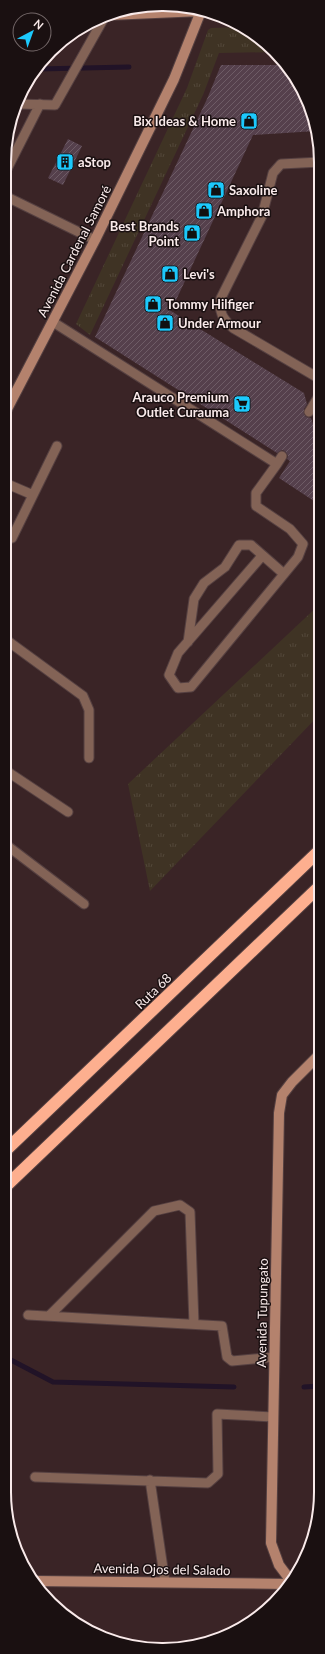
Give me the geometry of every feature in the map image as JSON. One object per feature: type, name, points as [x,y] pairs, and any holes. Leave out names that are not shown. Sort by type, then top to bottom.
[{"type":"highway","name":"Ruta 68","points":[[11,1145],[314,856]]},
{"type":"highway","points":[[11,1181],[314,892]]},
{"type":"main road","points":[[128,15],[182,12]]},
{"type":"main road","name":"Avenida Cardenal Samoré","points":[[11,402],[54,322],[174,79],[199,15]]},
{"type":"main road","name":"Avenida Tupungato","points":[[287,1577],[279,1565],[271,1543],[279,1113],[282,1095],[292,1082],[314,1060]]},
{"type":"main road","name":"Avenida Ojos del Salado","points":[[40,1581],[283,1584]]},
{"type":"lane","points":[[23,104],[55,105],[100,25]]},
{"type":"lane","points":[[11,161],[40,104]]},
{"type":"lane","points":[[314,162],[281,164],[273,173],[262,216],[221,298],[219,309],[225,320],[233,328],[314,375]]},
{"type":"lane","points":[[11,199],[95,240]]},
{"type":"lane","points":[[54,322],[277,464]]},
{"type":"lane","points":[[309,412],[314,404]]},
{"type":"lane","points":[[12,538],[57,446]]},
{"type":"lane","points":[[262,556],[178,652],[169,675],[178,688],[191,687],[298,557],[303,544],[290,530],[256,506],[256,493],[282,456]]},
{"type":"lane","points":[[11,486],[33,495]]},
{"type":"lane","points":[[188,642],[194,599],[204,583],[225,567],[239,545],[251,545],[284,574]]},
{"type":"lane","points":[[11,643],[83,696],[89,710],[89,758]]},
{"type":"lane","points":[[11,774],[68,812]]},
{"type":"lane","points":[[11,849],[84,904]]},
{"type":"lane","points":[[50,1316],[154,1211],[180,1205],[190,1212],[194,1324]]},
{"type":"lane","points":[[28,1315],[222,1326],[227,1357],[232,1361],[274,1357]]},
{"type":"lane","points":[[35,1477],[208,1483],[218,1474],[217,1414],[273,1417]]},
{"type":"lane","points":[[150,1480],[165,1582]]},
{"type":"green space","points":[[231,27],[255,42],[266,52],[219,53],[203,95],[90,335],[76,324],[187,88],[208,30],[211,28]]},
{"type":"green space","points":[[314,610],[314,720],[150,891],[128,784]]},
{"type":"building","points":[[221,65],[278,65],[294,87],[309,123],[311,131],[253,135],[171,311],[304,393],[307,404],[304,409],[304,414],[306,417],[311,418],[314,425],[314,501],[279,478],[290,461],[287,459],[288,456],[285,451],[282,450],[277,453],[95,337],[207,99]]},
{"type":"building","name":"aStop","points":[[68,139],[82,146],[63,185],[48,178]]},
{"type":"waterway","points":[[43,69],[129,67]]},
{"type":"waterway","points":[[11,1360],[53,1382],[234,1387]]},
{"type":"waterway","points":[[304,1387],[314,1386]]},
{"type":"place","name":"Bix Ideas & Home","points":[[249,121]]},
{"type":"place","name":"aStop","points":[[65,162]]},
{"type":"place","name":"Saxoline","points":[[216,190]]},
{"type":"place","name":"Amphora","points":[[204,211]]},
{"type":"place","name":"Best Brands Point","points":[[192,233]]},
{"type":"place","name":"Levi's","points":[[170,274]]},
{"type":"place","name":"Tommy Hilfiger","points":[[153,304]]},
{"type":"place","name":"Under Armour","points":[[165,323]]},
{"type":"place","name":"Arauco Premium Outlet Curauma","points":[[242,404]]}]
